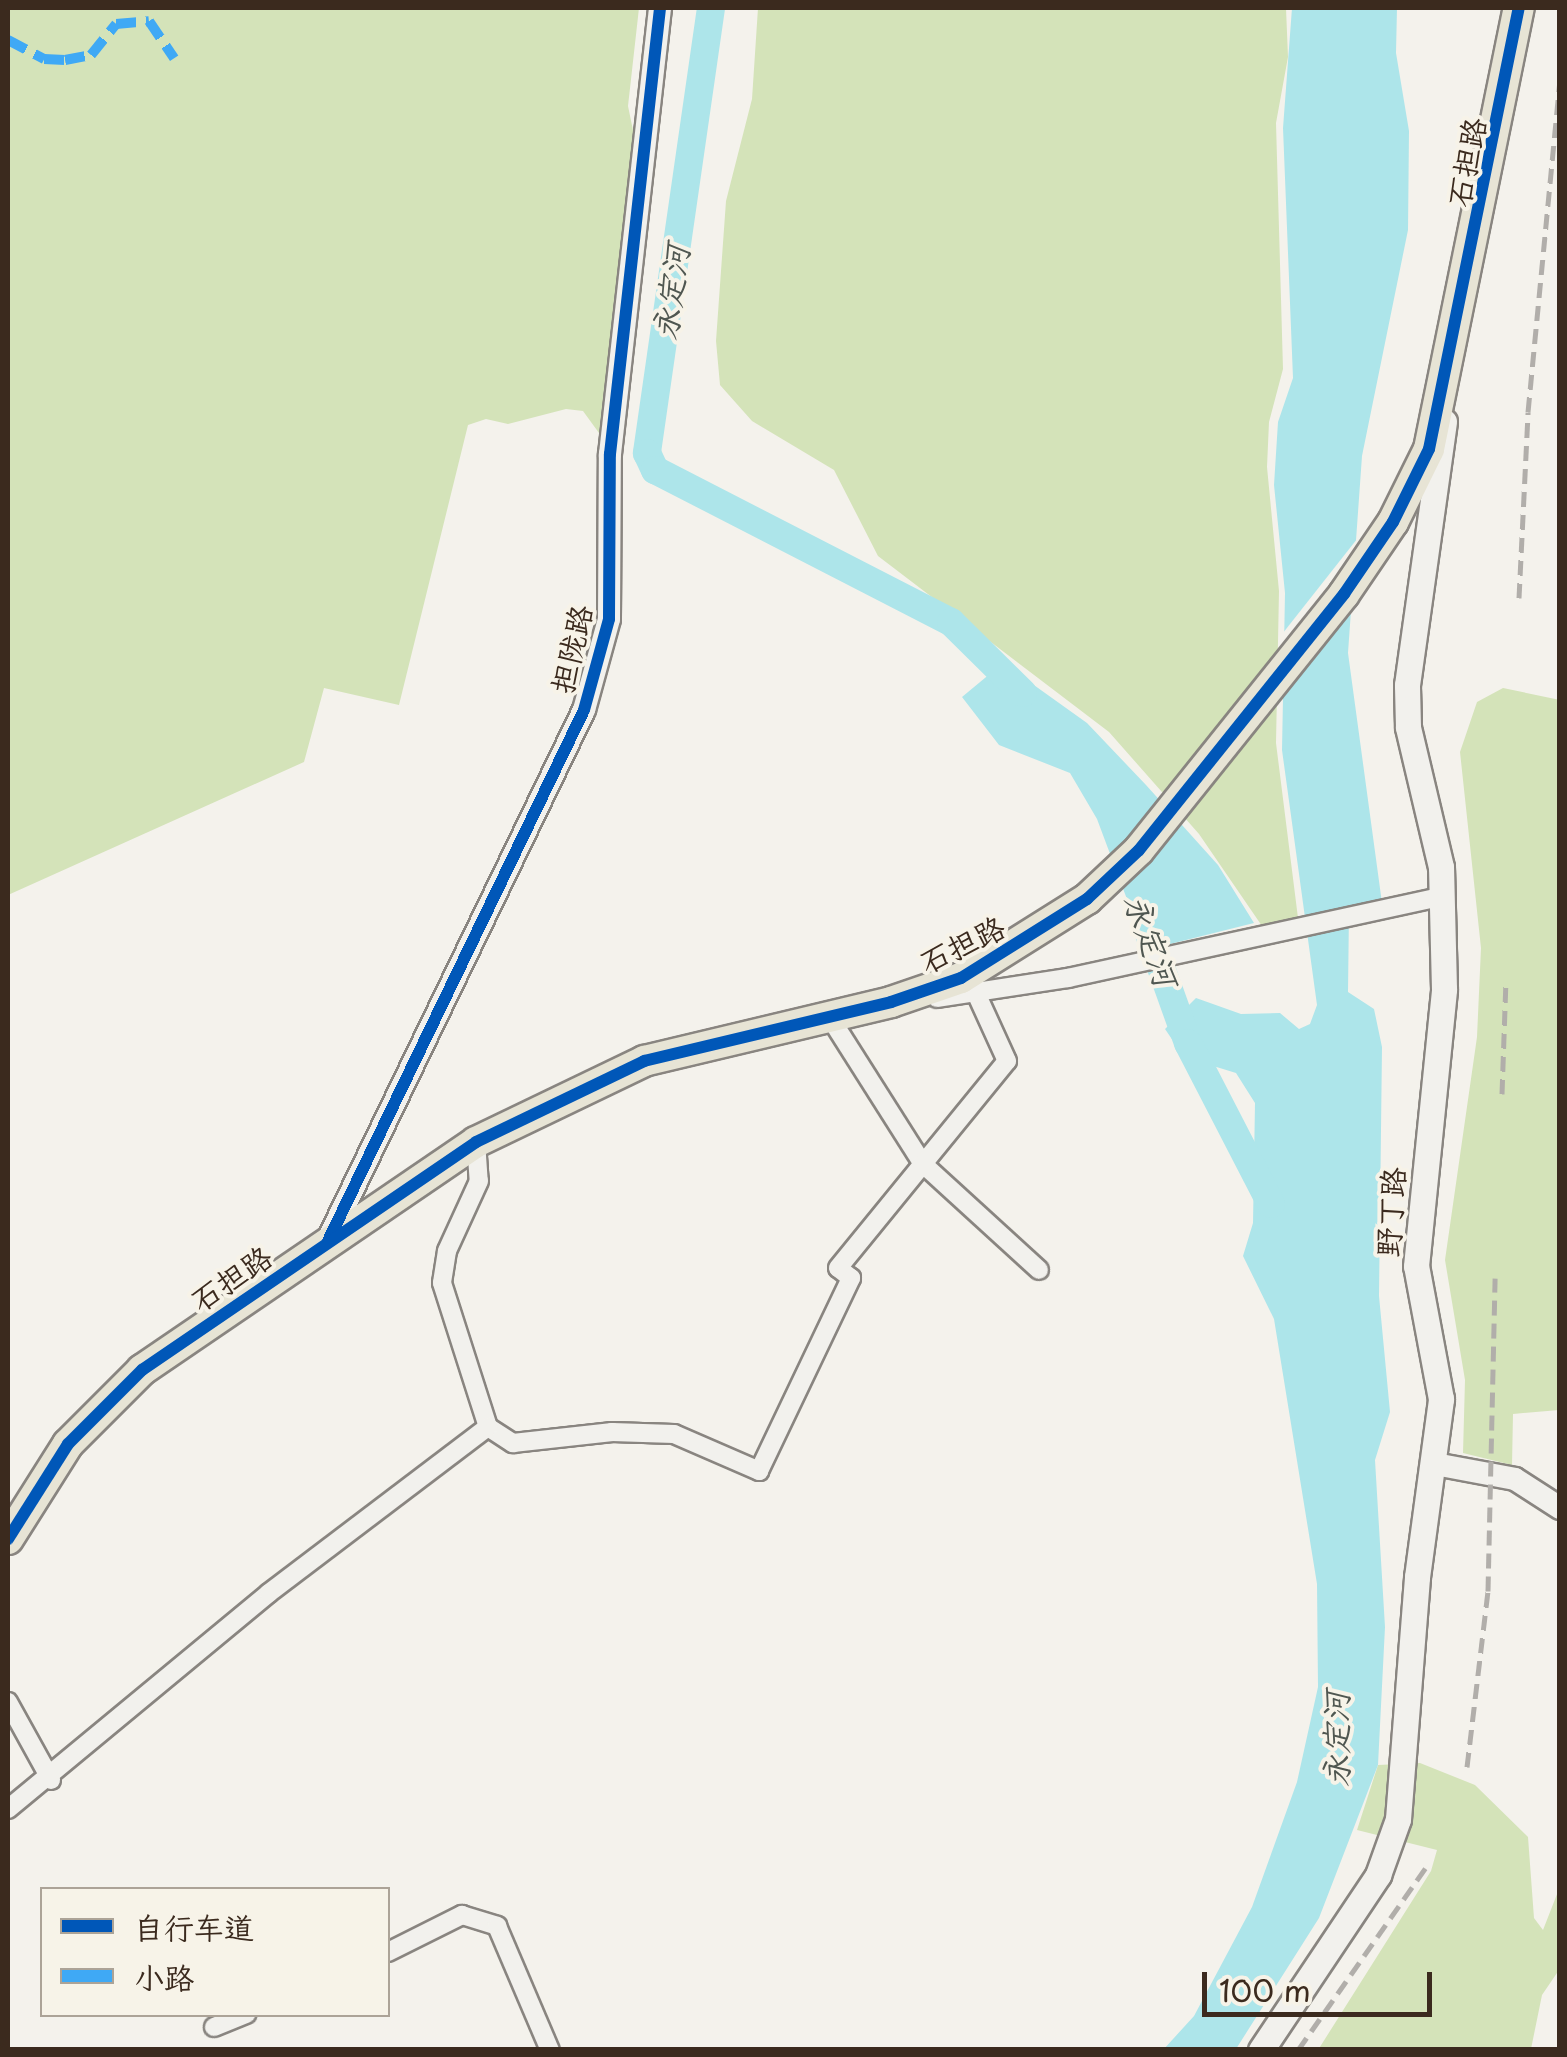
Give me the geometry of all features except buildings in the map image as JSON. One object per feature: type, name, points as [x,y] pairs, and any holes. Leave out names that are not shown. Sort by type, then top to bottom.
[{"type":"main road","name":"石担路","points":[[8,1538],[99,1407],[142,1370],[476,1142],[644,1061],[891,1002],[993,962],[1087,900],[1139,850],[1344,594],[1393,522],[1428,449],[1442,404],[1521,11]]},
{"type":"main road","name":"野丁路","points":[[1261,2050],[1378,1874],[1398,1819],[1417,1577],[1441,1399],[1416,1266],[1416,1229],[1444,989],[1441,868],[1408,727],[1406,686],[1420,563],[1444,449],[1442,404]]},
{"type":"street","name":"担陇路","points":[[326,1245],[584,710],[609,618],[610,454],[660,8]]},
{"type":"street","points":[[891,1002],[976,994],[1114,968],[1414,906],[1441,897]]},
{"type":"street","points":[[476,1142],[479,1181],[447,1251],[442,1282],[488,1428],[512,1442],[612,1432],[674,1434],[759,1471],[851,1278],[838,1268],[1007,1061],[976,994]]},
{"type":"street","points":[[829,1016],[923,1164],[1039,1270]]},
{"type":"street","points":[[8,1810],[51,1780],[269,1593],[488,1428]]},
{"type":"street","points":[[1435,1464],[1515,1479],[1560,1508]]},
{"type":"street","points":[[8,1702],[51,1780]]},
{"type":"street","points":[[390,1951],[462,1915],[497,1926],[550,2050]]},
{"type":"street","points":[[214,2027],[239,2017]]},
{"type":"green space","points":[[8,8],[639,8],[628,106],[636,145],[599,433],[583,411],[566,409],[508,424],[486,419],[468,425],[399,705],[324,688],[304,762],[8,895]]},
{"type":"green space","points":[[758,8],[1286,8],[1288,57],[1276,123],[1283,369],[1269,422],[1267,467],[1279,591],[1276,743],[1298,918],[1262,926],[1199,834],[1109,732],[878,556],[834,470],[752,421],[720,385],[716,341],[726,201],[752,99]]},
{"type":"green space","points":[[1503,688],[1560,700],[1559,1410],[1513,1414],[1512,1465],[1463,1453],[1465,1380],[1445,1260],[1477,1037],[1481,948],[1460,752],[1477,702]]},
{"type":"green space","points":[[1420,1763],[1475,1785],[1528,1837],[1534,1918],[1543,1930],[1559,1889],[1559,1970],[1542,1995],[1531,2049],[1318,2050],[1431,1871],[1437,1850],[1357,1830],[1378,1765]]},
{"type":"water","points":[[1292,8],[1397,8],[1396,53],[1409,131],[1408,230],[1362,456],[1348,653],[1382,903],[1349,911],[1348,992],[1374,1009],[1382,1047],[1379,1296],[1390,1412],[1375,1460],[1385,1627],[1378,1765],[1319,1918],[1236,2049],[1163,2050],[1194,2016],[1252,1907],[1297,1782],[1318,1687],[1317,1584],[1274,1319],[1243,1256],[1253,1223],[1255,1103],[1236,1073],[1184,1057],[1165,1029],[1196,998],[1241,1014],[1280,1013],[1299,1029],[1310,1024],[1317,1005],[1282,750],[1285,593],[1274,485],[1278,422],[1293,378],[1283,128]]},
{"type":"water","points":[[1003,663],[1087,723],[1218,865],[1254,923],[1146,950],[1097,819],[1070,773],[999,745],[962,697]]},
{"type":"pier","points":[[1361,534],[1357,597],[1277,698],[1279,638]]},
{"type":"waterway","name":"永定河","points":[[711,8],[647,453],[655,470],[951,622],[1023,693]]},
{"type":"waterway","name":"永定河","points":[[1149,934],[1188,1043],[1271,1204]]},
{"type":"railway","points":[[1519,598],[1528,412],[1560,80]]},
{"type":"railway","points":[[1502,1094],[1506,982]]},
{"type":"railway","points":[[1467,1767],[1488,1591],[1495,1278]]},
{"type":"railway","points":[[1298,2050],[1426,1867]]},
{"type":"marked path","points":[[8,40],[44,59],[65,60],[91,55],[116,24],[149,21],[174,58]]},
{"type":"cycle path","points":[[328,1241],[584,710],[609,619],[610,454],[660,8]]},
{"type":"cycle path","points":[[8,1539],[68,1444],[142,1370],[476,1142],[644,1061],[891,1002],[961,978],[1087,899],[1139,850],[1344,594],[1393,522],[1429,449],[1519,8]]}]
